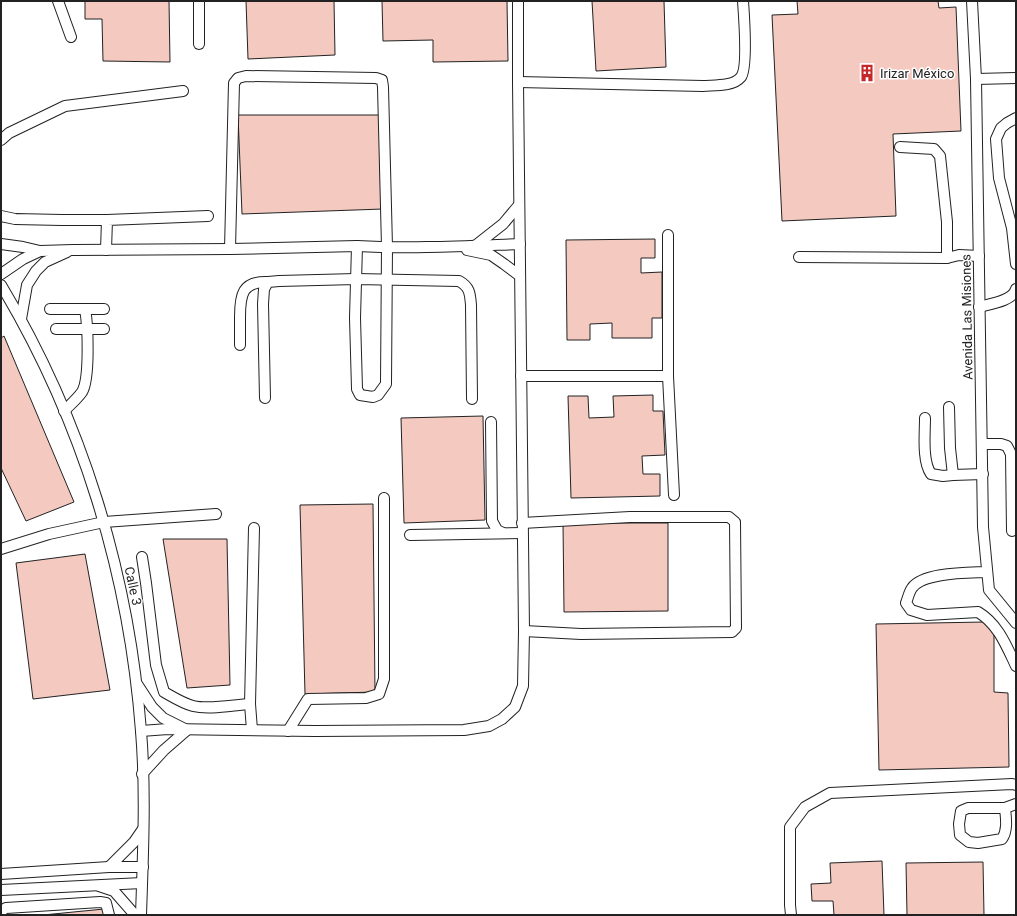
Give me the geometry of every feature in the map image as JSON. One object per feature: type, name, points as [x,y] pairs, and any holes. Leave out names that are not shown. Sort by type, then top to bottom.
[{"type":"street","points":[[58,1],[71,37]]},
{"type":"street","points":[[199,44],[200,1]]},
{"type":"street","points":[[141,731],[168,729],[288,731],[464,730],[489,726],[502,720],[515,707],[523,686],[524,631],[518,1]]},
{"type":"street","points":[[518,82],[702,86],[731,83],[741,78],[744,69],[745,26],[743,1]]},
{"type":"street","name":"Avenida Las Misiones","points":[[972,1],[976,79],[982,474],[987,572],[989,590],[1016,623]]},
{"type":"street","points":[[230,249],[234,83],[238,78],[246,76],[376,78],[382,80],[387,247],[386,384],[378,395],[374,397],[360,396],[357,390],[355,318],[357,246]]},
{"type":"street","points":[[976,79],[1016,78]]},
{"type":"street","points":[[1,140],[9,134],[65,106],[183,91]]},
{"type":"street","points":[[1016,118],[1007,122],[1001,128],[996,139],[999,178],[1012,228],[1016,264]]},
{"type":"street","points":[[900,147],[934,149],[940,156],[947,222],[947,258]]},
{"type":"street","points":[[475,246],[503,224],[519,205]]},
{"type":"street","points":[[1,216],[15,218],[107,220],[208,216]]},
{"type":"street","points":[[106,250],[107,220]]},
{"type":"street","points":[[668,235],[668,376],[674,495]]},
{"type":"street","points":[[1,244],[40,251],[357,246],[453,247],[520,244]]},
{"type":"street","points":[[453,247],[491,255],[520,276]]},
{"type":"street","points":[[21,319],[27,285],[36,271],[45,262],[73,250]]},
{"type":"street","points":[[1,274],[23,259],[40,251]]},
{"type":"street","points":[[799,257],[947,258],[959,255],[978,256]]},
{"type":"street","points":[[240,345],[240,299],[243,290],[252,284],[259,282],[356,279],[387,281],[459,281],[465,284],[469,293],[471,305],[472,399]]},
{"type":"street","points":[[265,398],[263,304],[264,289],[268,282]]},
{"type":"street","name":"Calle 3","points":[[1,285],[37,350],[64,411],[88,473],[104,522],[122,593],[136,682],[141,731],[143,829],[141,915]]},
{"type":"street","points":[[979,308],[1004,300],[1016,292],[1016,289]]},
{"type":"street","points":[[50,309],[104,309]]},
{"type":"street","points":[[64,411],[82,392],[87,371],[87,329],[85,309]]},
{"type":"street","points":[[56,329],[104,330]]},
{"type":"street","points":[[521,376],[668,376]]},
{"type":"street","points":[[949,407],[950,448],[953,475]]},
{"type":"street","points":[[925,418],[927,468],[931,474],[943,476],[982,474]]},
{"type":"street","points":[[490,422],[492,521],[497,530],[503,533]]},
{"type":"street","points":[[982,444],[1001,444],[1007,446],[1011,454],[1012,531]]},
{"type":"street","points":[[288,731],[308,699],[366,698],[379,694],[384,679],[384,498]]},
{"type":"street","points":[[1,549],[49,534],[104,522],[216,514]]},
{"type":"street","points":[[410,534],[503,533],[522,528],[630,517],[729,517],[735,522],[736,628],[732,632],[581,634],[524,631]]},
{"type":"street","points":[[252,730],[250,704],[254,528]]},
{"type":"street","points":[[142,557],[156,665],[164,692],[181,702],[194,706],[210,707],[250,704]]},
{"type":"street","points":[[987,572],[934,576],[924,579],[912,587],[906,603],[911,610],[927,615],[978,612],[985,616],[1000,633],[1016,666]]},
{"type":"street","points":[[136,682],[152,707],[164,718],[187,730]]},
{"type":"street","points":[[142,774],[164,750],[187,730]]},
{"type":"street","points":[[791,915],[790,827],[805,807],[830,793],[1016,785]]},
{"type":"street","points":[[1005,808],[1005,835],[1002,839],[978,843],[969,842],[960,835],[959,824],[961,811],[968,808],[1005,808],[1016,804]]},
{"type":"street","points":[[109,867],[134,842],[143,829]]},
{"type":"street","points":[[1,874],[109,867],[143,867]]},
{"type":"street","points":[[1,890],[96,884],[142,883]]},
{"type":"street","points":[[96,884],[114,891],[135,915]]},
{"type":"street","points":[[1,911],[6,908],[100,902],[106,903],[110,915]]},
{"type":"building","points":[[85,1],[169,1],[170,62],[103,61],[102,19],[85,19]]},
{"type":"building","points":[[246,1],[334,1],[335,55],[248,59]]},
{"type":"building","points":[[382,1],[507,1],[508,61],[433,62],[433,40],[383,41]]},
{"type":"building","points":[[592,1],[664,1],[666,67],[596,71]]},
{"type":"building","name":"Irizar México","points":[[797,1],[938,1],[939,8],[956,7],[961,131],[893,134],[896,216],[782,221],[772,15],[798,14]]},
{"type":"building","points":[[238,115],[380,115],[383,209],[242,214]]},
{"type":"building","points":[[655,239],[655,258],[641,258],[641,273],[662,272],[662,318],[652,318],[652,338],[612,338],[612,323],[590,324],[590,340],[567,340],[566,240]]},
{"type":"building","points":[[4,336],[74,502],[26,521],[1,468],[1,338]]},
{"type":"building","points":[[653,395],[653,411],[663,411],[665,455],[642,456],[643,474],[660,474],[660,496],[571,498],[568,396],[588,396],[589,418],[614,417],[613,396]]},
{"type":"building","points":[[483,416],[485,520],[404,523],[401,418]]},
{"type":"building","points":[[373,504],[375,692],[305,694],[300,505]]},
{"type":"building","points":[[563,523],[668,523],[668,611],[564,612]]},
{"type":"building","points":[[163,539],[227,539],[230,685],[187,688]]},
{"type":"building","points":[[85,554],[110,690],[33,699],[16,563]]},
{"type":"building","points":[[984,622],[994,631],[994,692],[1008,693],[1009,767],[879,770],[876,624]]},
{"type":"building","points":[[882,861],[884,915],[834,915],[833,901],[812,901],[811,884],[831,883],[830,863]]},
{"type":"building","points":[[983,862],[984,915],[907,915],[906,863]]},
{"type":"building","points":[[104,909],[104,915],[43,915]]},
{"type":"place","name":"Irizar México","points":[[867,73]]}]
